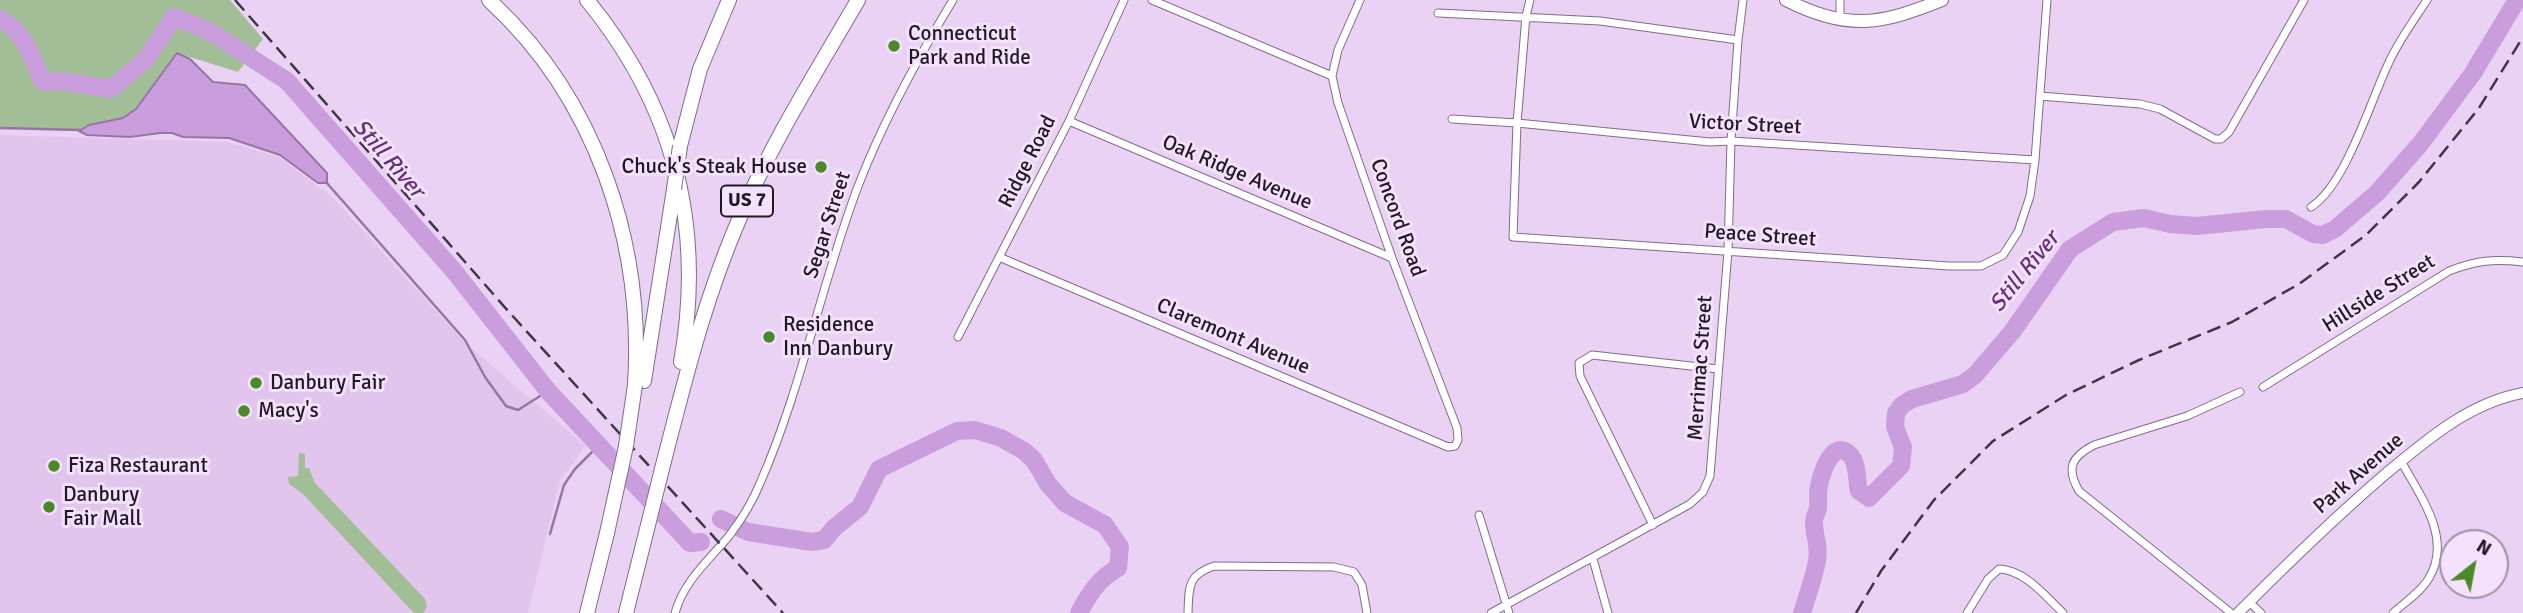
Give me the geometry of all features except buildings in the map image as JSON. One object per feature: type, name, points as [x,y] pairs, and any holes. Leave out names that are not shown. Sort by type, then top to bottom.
[{"type":"highway","points":[[489,0],[510,20],[546,63],[577,112],[602,164],[620,218],[631,273],[639,388]]},
{"type":"highway","points":[[587,0],[627,55],[651,102],[671,153],[684,207],[689,244],[690,291],[687,329],[673,416],[625,613]]},
{"type":"highway","points":[[587,613],[639,388],[680,146],[700,69],[729,0]]},
{"type":"highway","name":"US 7","points":[[673,416],[704,310],[740,215],[775,144],[858,0]]},
{"type":"main road","points":[[1786,0],[1817,15],[1840,21],[1873,22],[1907,14],[1942,0]]},
{"type":"main road","name":"Park Avenue","points":[[2238,613],[2311,541],[2401,461],[2447,426],[2480,406],[2523,393]]},
{"type":"street","name":"Segar Street","points":[[675,613],[687,584],[731,534],[762,480],[791,403],[846,223],[868,162],[906,82],[953,0]]},
{"type":"street","name":"Ridge Road","points":[[958,337],[1069,121],[1124,0]]},
{"type":"street","points":[[1152,0],[1332,76]]},
{"type":"street","name":"Concord Road","points":[[1360,0],[1338,50],[1332,76],[1338,103],[1392,258],[1457,428],[1458,439],[1455,446]]},
{"type":"street","points":[[1517,123],[1526,16],[1530,0]]},
{"type":"street","name":"Merrimac Street","points":[[1491,613],[1508,609],[1690,504],[1703,492],[1710,476],[1728,251],[1731,141],[1743,0]]},
{"type":"street","points":[[1840,0],[1840,21]]},
{"type":"street","points":[[2035,160],[2047,0]]},
{"type":"street","points":[[2040,96],[2140,104],[2160,109],[2215,139],[2221,139],[2229,132],[2304,0]]},
{"type":"street","points":[[2311,208],[2328,193],[2370,111],[2390,60],[2427,0]]},
{"type":"street","points":[[1438,13],[1600,21],[1738,40]]},
{"type":"street","name":"Victor Street","points":[[1452,119],[1710,142],[1731,141],[2035,160]]},
{"type":"street","name":"Oak Ridge Avenue","points":[[1069,121],[1392,258]]},
{"type":"street","name":"Peace Street","points":[[1517,123],[1513,237],[1949,266],[1981,265],[2003,255],[2018,232],[2031,196],[2035,160]]},
{"type":"street","name":"Claremont Avenue","points":[[999,257],[1448,447],[1455,446]]},
{"type":"street","name":"Hillside Street","points":[[2263,387],[2449,271],[2474,261],[2523,262]]},
{"type":"street","points":[[1653,525],[1580,376],[1579,363],[1592,355],[1718,369]]},
{"type":"street","points":[[2231,613],[2080,491],[2072,478],[2072,464],[2080,452],[2094,445],[2188,416],[2240,392]]},
{"type":"street","points":[[2393,613],[2420,590],[2429,578],[2437,558],[2438,539],[2431,517],[2401,461]]},
{"type":"street","points":[[1479,515],[1508,609]]},
{"type":"street","points":[[1593,559],[1608,613]]},
{"type":"street","points":[[1188,613],[1189,587],[1199,571],[1213,566],[1334,567],[1354,572],[1363,585],[1367,613]]},
{"type":"street","points":[[1967,613],[1988,579],[2000,569],[2012,570],[2024,577],[2063,613]]},
{"type":"street","points":[[2249,602],[2261,613]]},
{"type":"shaded area","points":[[177,53],[190,59],[213,82],[245,85],[327,173],[327,183],[318,183],[280,155],[229,138],[183,137],[172,133],[130,137],[87,135],[79,131],[89,125],[123,118],[136,109]]},
{"type":"shaded area","name":"Danbury Fair","points":[[0,135],[227,142],[279,157],[332,197],[465,343],[586,446],[560,480],[528,613],[0,613]]},
{"type":"green space","points":[[0,0],[230,0],[263,39],[238,72],[177,53],[147,96],[121,119],[79,131],[0,128]]},
{"type":"green space","points":[[299,453],[305,454],[305,468],[309,468],[315,483],[425,599],[427,607],[423,613],[411,610],[303,494],[289,484],[288,477],[298,476]]},
{"type":"waterway","name":"Still River","points":[[1802,613],[1817,561],[1814,521],[1818,508],[1818,489],[1831,456],[1840,450],[1849,454],[1855,464],[1859,491],[1869,498],[1901,466],[1903,447],[1895,427],[1896,413],[1902,405],[1912,399],[1963,384],[1975,375],[2012,332],[2070,249],[2113,222],[2144,218],[2197,226],[2286,219],[2313,234],[2323,235],[2335,229],[2377,193],[2421,143],[2473,73],[2517,0]]},
{"type":"waterway","name":"Still River","points":[[0,19],[21,38],[42,81],[111,89],[146,59],[174,17],[211,32],[287,81],[454,271],[548,391],[690,543],[701,542]]},
{"type":"waterway","points":[[0,128],[81,130]]},
{"type":"waterway","points":[[326,182],[465,340],[485,377],[506,406],[518,410],[548,391]]},
{"type":"waterway","name":"Still River","points":[[721,519],[748,532],[812,542],[824,540],[860,507],[879,469],[957,431],[975,430],[1001,438],[1024,451],[1034,460],[1048,484],[1065,503],[1105,525],[1120,547],[1118,568],[1095,587],[1079,613]]},
{"type":"waterway","points":[[550,534],[564,485],[575,469],[598,446]]},
{"type":"railway","points":[[235,0],[509,312],[783,613]]},
{"type":"railway","points":[[1856,613],[1881,571],[1934,500],[1993,441],[2066,395],[2139,360],[2232,322],[2299,284],[2366,235],[2419,182],[2479,108],[2523,37]]},
{"type":"place","name":"Connecticut Park and Ride","points":[[894,46]]},
{"type":"place","name":"Chuck's Steak House","points":[[821,167]]},
{"type":"place","name":"Residence Inn Danbury","points":[[769,337]]},
{"type":"place","name":"Danbury Fair","points":[[256,383]]},
{"type":"place","name":"Macy's","points":[[244,411]]},
{"type":"place","name":"Fiza Restaurant","points":[[54,466]]},
{"type":"place","name":"Danbury Fair Mall","points":[[49,507]]}]
